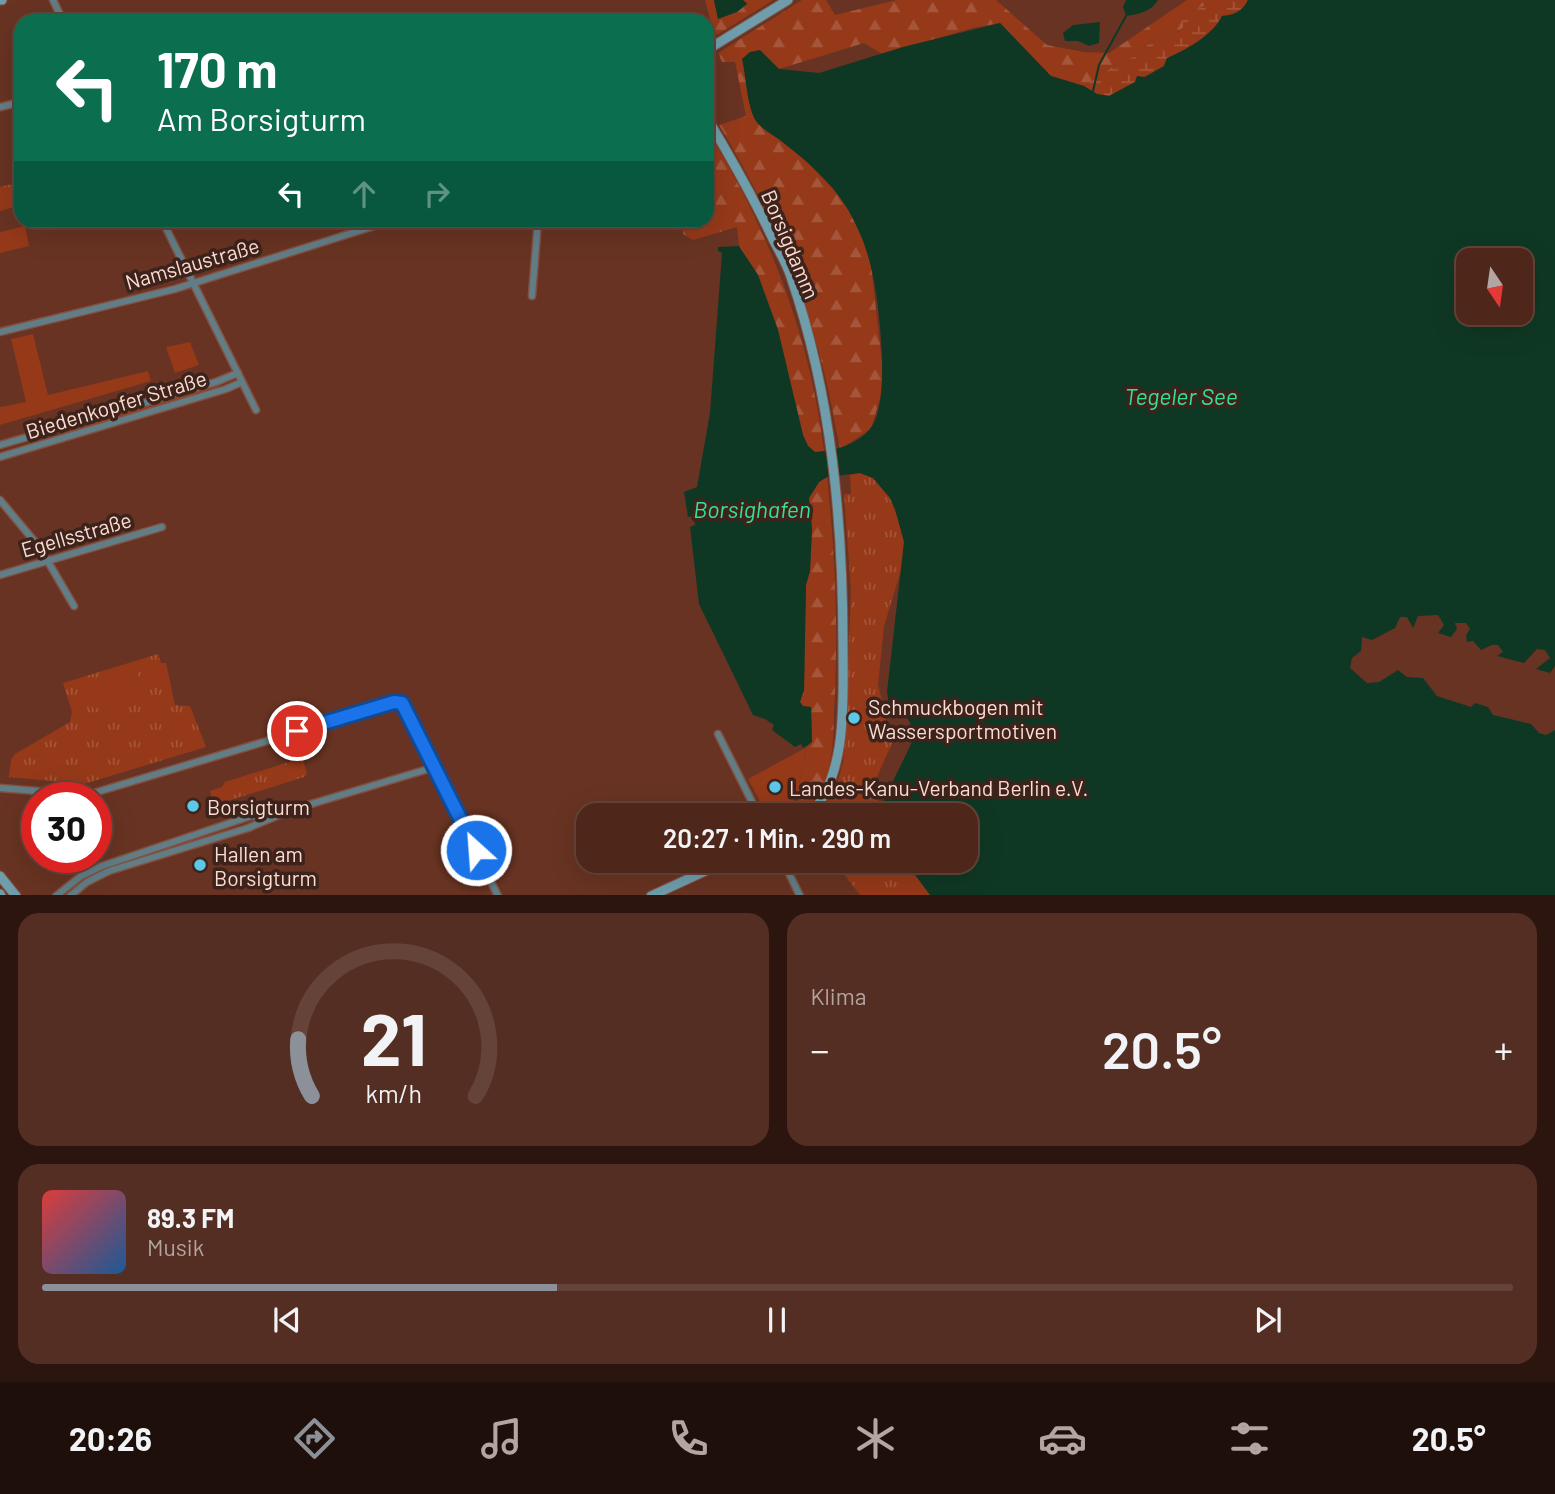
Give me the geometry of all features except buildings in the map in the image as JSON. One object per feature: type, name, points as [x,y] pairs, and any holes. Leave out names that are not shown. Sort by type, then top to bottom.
[{"type":"street","points":[[714,46],[788,0]]},
{"type":"street","name":"Borsigdamm","points":[[714,130],[750,190],[790,275],[813,353],[829,434],[836,492],[843,608],[843,667],[837,761],[820,803]]},
{"type":"street","points":[[166,228],[256,410]]},
{"type":"street","name":"Namslaustraße","points":[[0,332],[167,291],[368,228]]},
{"type":"street","points":[[532,296],[537,228]]},
{"type":"street","name":"Biedenkopfer Straße","points":[[0,445],[216,382],[237,373]]},
{"type":"street","name":"Biedenkopfer Straße","points":[[0,457],[242,382]]},
{"type":"street","points":[[0,500],[48,561],[74,606]]},
{"type":"street","name":"Egellsstraße","points":[[0,575],[162,527]]},
{"type":"street","points":[[0,788],[87,795],[397,702],[405,707],[498,895]]},
{"type":"street","points":[[718,734],[752,803]]},
{"type":"street","points":[[71,895],[104,873],[435,767]]},
{"type":"street","points":[[56,895],[81,876],[102,866],[251,816],[276,816]]},
{"type":"street","points":[[651,895],[700,873]]},
{"type":"street","points":[[789,873],[800,895]]},
{"type":"street","points":[[0,876],[16,895]]},
{"type":"green space","points":[[705,0],[714,0],[718,18],[737,12],[747,3],[743,0],[773,0],[717,35],[714,30],[714,14],[709,14]]},
{"type":"green space","points":[[802,0],[826,0],[835,15],[897,0],[996,0],[1047,45],[1084,52],[1109,53],[1187,0],[1216,0],[1183,16],[1183,28],[1150,41],[1141,55],[1117,64],[1084,86],[1051,76],[1000,23],[882,54],[864,43],[779,69],[760,50],[743,58],[756,121],[807,162],[834,190],[847,207],[863,240],[871,265],[883,371],[881,395],[871,429],[840,449],[825,375],[803,300],[774,228],[719,125],[746,116],[735,62],[722,62],[718,53]]},
{"type":"green space","points":[[1216,0],[1248,0],[1238,12],[1222,16],[1198,41],[1167,58],[1164,66],[1109,96],[1097,94],[1084,86],[1117,64],[1141,55],[1150,41],[1183,28],[1183,16]]},
{"type":"green space","points":[[714,142],[768,245],[783,285],[809,366],[824,451],[815,452],[808,446],[803,435],[778,330],[758,275],[739,246],[737,227],[693,240],[683,234],[683,228],[714,228]]},
{"type":"green space","points":[[14,184],[14,207],[0,211],[0,187]]},
{"type":"green space","points":[[25,228],[29,246],[0,253],[0,232]]},
{"type":"green space","points":[[33,334],[48,395],[148,371],[151,381],[0,425],[0,407],[26,402],[11,339]]},
{"type":"green space","points":[[190,342],[199,365],[175,373],[166,347]]},
{"type":"green space","points":[[214,385],[218,387],[217,390],[64,436],[63,430]]},
{"type":"green space","points":[[860,473],[873,478],[890,498],[904,542],[901,570],[884,626],[878,684],[886,720],[882,731],[889,733],[892,743],[872,788],[880,803],[826,803],[837,785],[845,745],[851,591],[844,494],[851,494],[850,475]]},
{"type":"green space","points":[[827,477],[834,559],[836,669],[832,753],[826,777],[813,801],[798,803],[797,794],[807,747],[812,742],[811,707],[802,706],[800,702],[804,690],[806,585],[810,571],[812,529],[809,498],[819,482]]},
{"type":"green space","points":[[158,654],[161,663],[166,663],[175,705],[190,706],[206,747],[91,782],[9,777],[11,760],[15,754],[70,722],[72,712],[63,683]]},
{"type":"green space","points":[[136,668],[144,695],[93,709],[86,682]]},
{"type":"green space","name":"Landes-Kanu-Verband Berlin e.V.","points":[[807,747],[793,802],[761,803],[748,779]]},
{"type":"green space","points":[[303,760],[307,774],[304,777],[221,803],[220,800],[213,802],[210,791],[222,787],[225,782]]},
{"type":"green space","points":[[843,873],[914,873],[930,895],[860,895]]},
{"type":"water","points":[[714,0],[743,0],[747,4],[737,12],[718,19]]},
{"type":"water","points":[[1126,0],[1158,0],[1148,10],[1126,16],[1123,7]]},
{"type":"water","name":"Tegeler See","points":[[1248,0],[1555,0],[1555,666],[1550,673],[1536,669],[1550,658],[1545,650],[1537,649],[1524,663],[1497,656],[1503,652],[1498,645],[1481,650],[1473,641],[1467,642],[1466,635],[1470,629],[1466,623],[1455,623],[1457,629],[1451,637],[1438,633],[1444,625],[1438,615],[1418,616],[1413,628],[1407,617],[1400,617],[1395,628],[1372,640],[1362,637],[1361,651],[1352,658],[1350,668],[1367,683],[1379,682],[1398,670],[1407,677],[1423,678],[1437,696],[1471,707],[1475,703],[1488,707],[1493,715],[1531,724],[1539,733],[1546,735],[1555,730],[1555,895],[930,895],[914,873],[978,873],[978,803],[882,803],[915,731],[907,718],[890,712],[887,692],[904,542],[890,498],[873,478],[860,473],[827,477],[819,482],[809,498],[812,529],[810,571],[806,585],[804,690],[800,702],[803,706],[811,707],[812,742],[803,748],[801,744],[795,747],[772,730],[774,725],[753,715],[699,604],[690,527],[695,525],[693,516],[688,517],[684,492],[697,487],[710,413],[722,253],[718,251],[718,247],[739,246],[758,275],[778,330],[808,446],[815,452],[823,451],[839,448],[861,438],[872,426],[878,413],[881,394],[882,347],[877,299],[870,263],[860,233],[845,205],[825,180],[802,157],[756,121],[749,100],[742,59],[750,52],[760,50],[779,69],[819,73],[903,47],[1000,23],[1051,76],[1109,96],[1135,82],[1137,76],[1145,77],[1164,66],[1167,58],[1206,36],[1222,16],[1238,12]]},
{"type":"water","points":[[1100,22],[1099,43],[1089,46],[1078,41],[1065,41],[1063,33],[1073,25]]},
{"type":"waterway","points":[[1093,91],[1099,65],[1126,16]]},
{"type":"place","name":"Schmuckbogen mit Wassersportmotiven","points":[[854,718]]},
{"type":"place","name":"Landes-Kanu-Verband Berlin e.V.","points":[[775,787]]},
{"type":"place","name":"Borsigturm","points":[[193,806]]},
{"type":"place","name":"Hallen am Borsigturm","points":[[200,865]]},
{"type":"route","points":[[297,731],[394,702],[402,703],[476,850]]},
{"type":"water label","name":"Borsighafen","points":[[752,509]]}]
